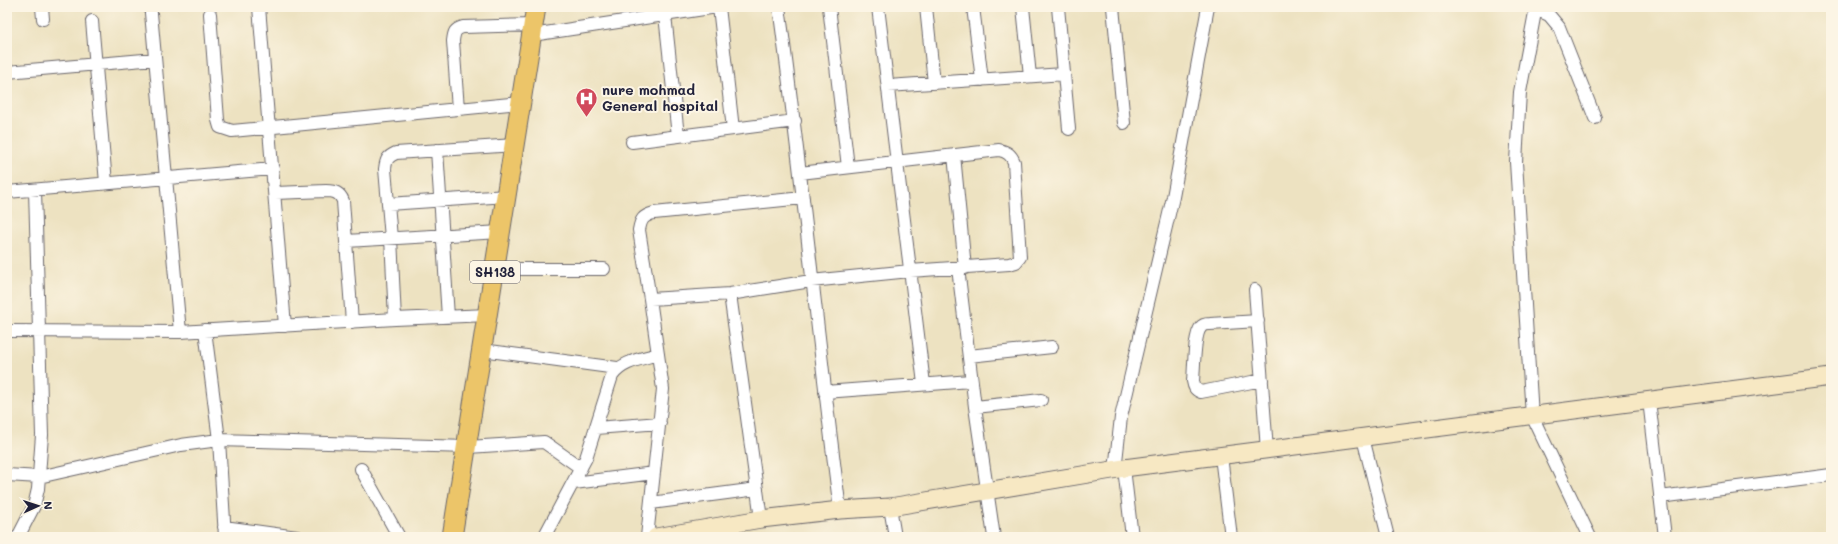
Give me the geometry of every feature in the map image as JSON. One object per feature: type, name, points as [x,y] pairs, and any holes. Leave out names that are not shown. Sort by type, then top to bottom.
[{"type":"main road","name":"SH138","points":[[452,537],[468,447],[534,22]]},
{"type":"street","points":[[259,7],[286,326]]},
{"type":"street","points":[[458,109],[453,41],[454,32],[457,29],[463,27],[534,22],[665,16],[718,7],[734,129]]},
{"type":"street","points":[[779,7],[795,121],[811,281],[840,510]]},
{"type":"street","points":[[829,7],[848,167]]},
{"type":"street","points":[[878,7],[924,384]]},
{"type":"street","points":[[926,7],[934,83]]},
{"type":"street","points":[[973,7],[982,80]]},
{"type":"street","points":[[1023,7],[1030,76]]},
{"type":"street","points":[[1058,7],[1069,129]]},
{"type":"street","points":[[1113,7],[1124,123]]},
{"type":"street","points":[[1132,537],[1120,469],[1121,417],[1173,197],[1208,7]]},
{"type":"street","points":[[1590,537],[1532,416],[1516,162],[1520,92],[1535,8],[1549,15],[1559,27],[1595,118]]},
{"type":"street","points":[[151,13],[180,332]]},
{"type":"street","points":[[210,14],[218,120],[220,127],[232,131],[269,126],[521,103]]},
{"type":"street","points":[[665,16],[678,136]]},
{"type":"street","points":[[92,21],[106,183]]},
{"type":"street","points":[[7,72],[155,59]]},
{"type":"street","points":[[888,86],[1064,74]]},
{"type":"street","points":[[632,142],[795,121]]},
{"type":"street","points":[[395,319],[391,238],[385,169],[386,160],[389,156],[396,153],[515,145]]},
{"type":"street","points":[[437,150],[448,317]]},
{"type":"street","points":[[650,299],[730,294],[811,281],[910,271],[1009,264],[1016,262],[1020,257],[1014,162],[1011,155],[1006,151],[999,150],[800,173]]},
{"type":"street","points":[[954,155],[968,356],[986,491],[994,537]]},
{"type":"street","points":[[7,192],[273,168]]},
{"type":"street","points":[[18,537],[34,506],[39,477],[42,416],[36,190]]},
{"type":"street","points":[[275,194],[334,191],[341,196],[343,201],[352,322]]},
{"type":"street","points":[[388,204],[507,196]]},
{"type":"street","points":[[647,537],[663,389],[639,230],[640,220],[654,213],[803,198]]},
{"type":"street","points":[[346,241],[501,232]]},
{"type":"street","points":[[495,268],[604,269]]},
{"type":"street","points":[[1256,290],[1267,450]]},
{"type":"street","points":[[730,294],[761,519]]},
{"type":"street","points":[[7,331],[180,332],[488,315]]},
{"type":"street","points":[[1258,321],[1204,324],[1200,328],[1198,335],[1193,381],[1194,386],[1201,392],[1262,380]]},
{"type":"street","points":[[205,330],[219,440],[225,532],[297,537]]},
{"type":"street","points":[[968,356],[1052,347]]},
{"type":"street","points":[[482,350],[617,368]]},
{"type":"street","points":[[544,537],[581,468],[596,428],[612,376],[617,368],[625,364],[658,354]]},
{"type":"street","points":[[656,537],[673,536],[761,519],[840,510],[890,507],[1120,469],[1831,377]]},
{"type":"street","points":[[824,392],[971,380]]},
{"type":"street","points":[[975,407],[1041,400]]},
{"type":"street","points":[[1649,400],[1665,537]]},
{"type":"street","points":[[596,428],[660,423]]},
{"type":"street","points":[[1363,438],[1388,537]]},
{"type":"street","points":[[7,475],[39,477],[181,445],[219,440],[468,447],[544,442],[581,468]]},
{"type":"street","points":[[1221,456],[1231,537]]},
{"type":"street","points":[[360,469],[399,537]]},
{"type":"street","points":[[574,483],[654,473]]},
{"type":"street","points":[[1660,497],[1831,475]]},
{"type":"street","points":[[651,504],[757,489]]},
{"type":"street","points":[[890,507],[895,537]]},
{"type":"place","name":"nure mohmad General hospital","points":[[586,118]]}]
